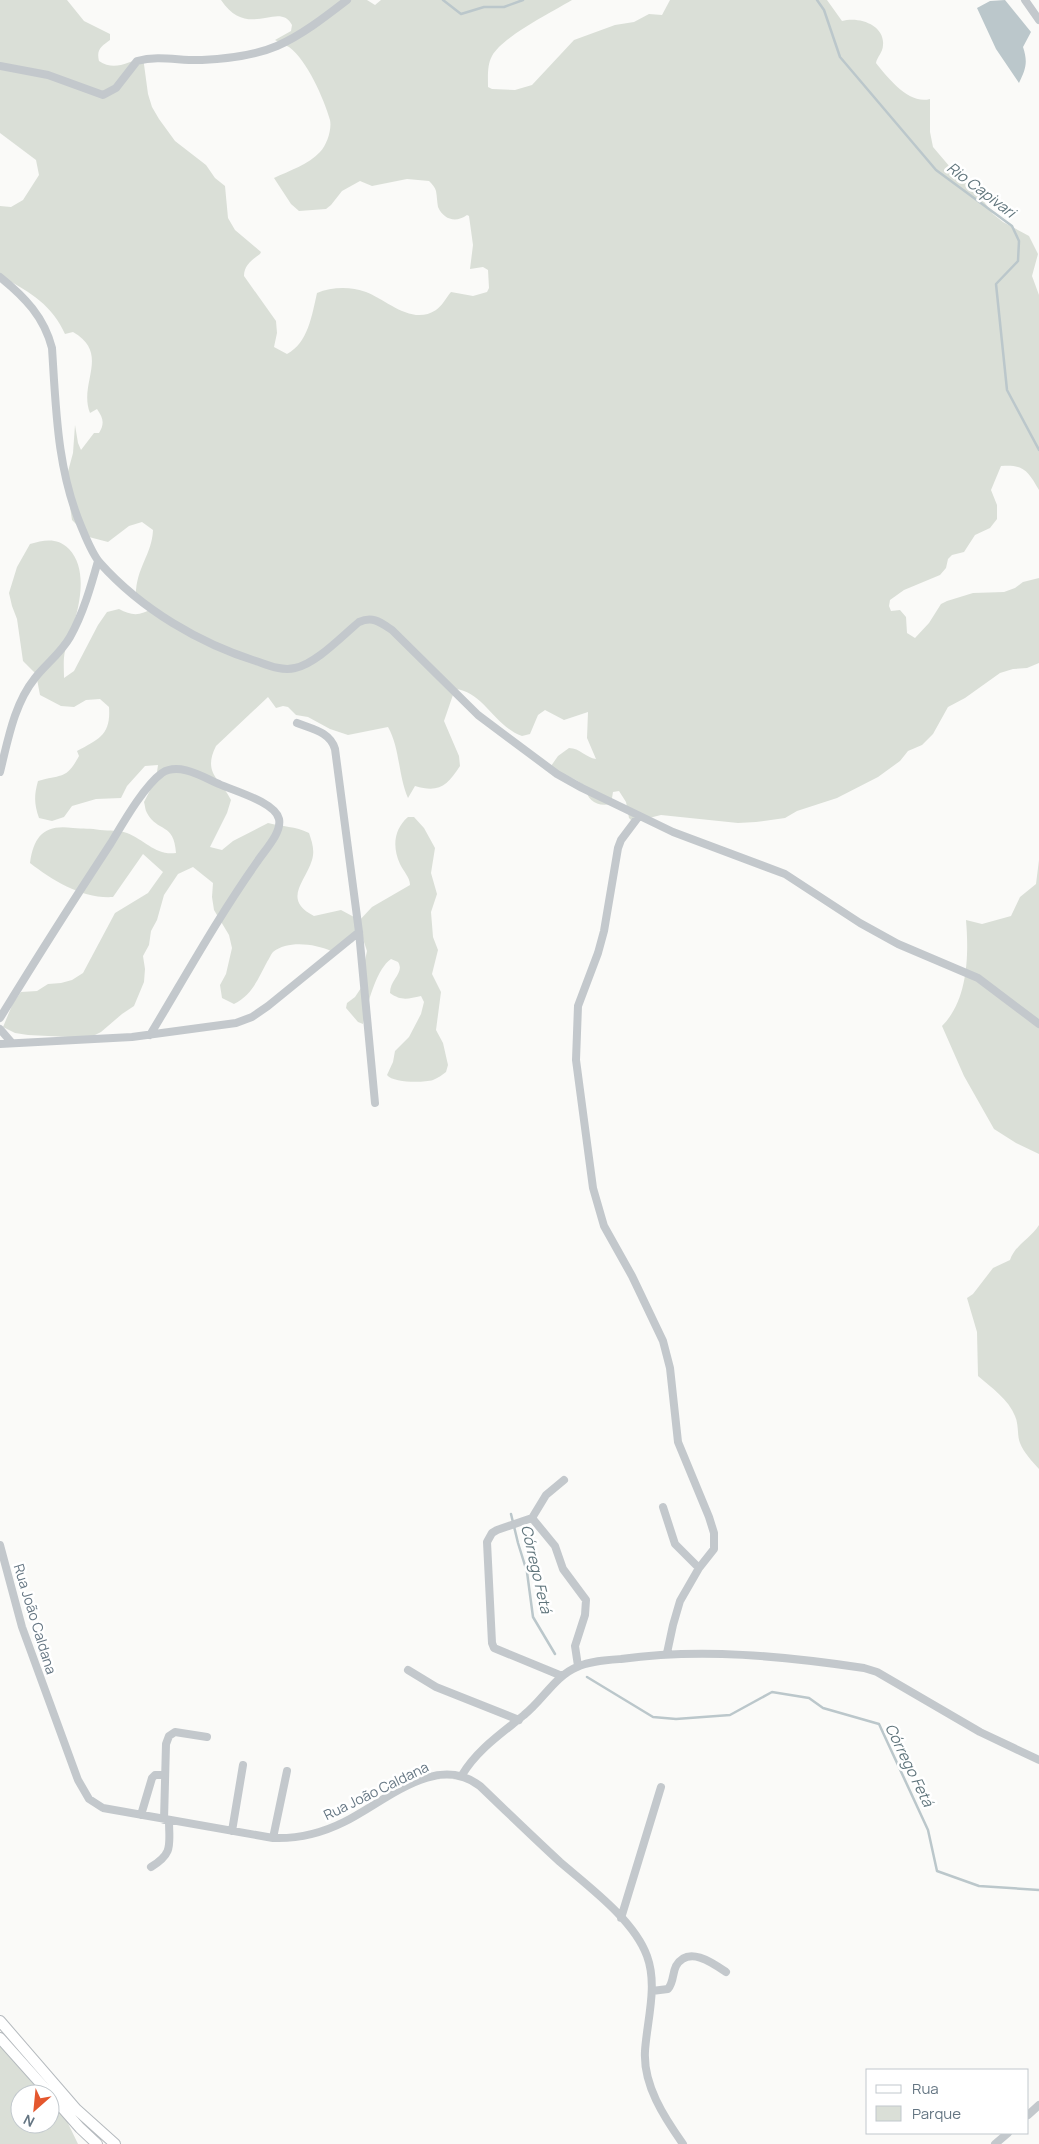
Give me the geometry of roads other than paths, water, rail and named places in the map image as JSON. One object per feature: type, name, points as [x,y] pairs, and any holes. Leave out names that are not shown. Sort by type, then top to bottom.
[{"type":"main road","points":[[0,2016],[24,2048]]},
{"type":"main road","points":[[0,2021],[86,2119],[115,2144]]},
{"type":"main road","points":[[0,2038],[41,2084]]},
{"type":"main road","points":[[60,2105],[96,2144]]},
{"type":"street","points":[[0,66],[48,75],[97,94],[106,94],[116,88],[137,61],[155,58],[200,60],[228,58],[276,47],[299,34],[347,0]]},
{"type":"street","points":[[1025,0],[1039,20]]},
{"type":"street","points":[[0,277],[19,292],[40,317],[48,333],[52,348],[61,463],[67,489],[81,527],[98,561],[122,585],[162,615],[199,639],[247,659],[284,669],[303,666],[325,651],[359,622],[371,619],[382,623],[442,678],[478,715],[557,774],[673,832],[785,874],[860,923],[898,944],[978,978],[1039,1024]]},
{"type":"street","points":[[0,772],[9,734],[20,704],[34,678],[63,648],[71,636],[98,561]]},
{"type":"street","points":[[297,723],[327,735],[333,742],[335,749],[360,932],[375,1103]]},
{"type":"street","points":[[0,1018],[57,924],[129,815],[160,774],[175,769],[190,772],[261,801],[273,809],[279,818],[279,825],[275,836],[246,877],[150,1035]]},
{"type":"street","points":[[639,816],[621,840],[618,848],[604,931],[578,1006],[576,1060],[593,1188],[598,1208],[604,1226],[632,1276],[663,1342],[670,1368],[678,1442],[714,1533],[714,1549],[699,1568],[680,1601],[672,1624],[668,1653]]},
{"type":"street","points":[[0,1044],[150,1035],[236,1024],[252,1017],[360,932]]},
{"type":"street","points":[[0,1029],[12,1043]]},
{"type":"street","points":[[562,1676],[499,1651],[492,1644],[489,1537],[497,1530],[532,1518],[546,1495],[564,1480]]},
{"type":"street","points":[[663,1507],[675,1544],[699,1568]]},
{"type":"street","points":[[532,1518],[551,1540],[563,1569],[586,1600],[585,1615],[575,1646],[578,1666]]},
{"type":"street","name":"Rua João Caldana","points":[[0,1545],[22,1627],[83,1791],[89,1799],[103,1808],[232,1832],[293,1839],[343,1822],[422,1779],[437,1774],[462,1775]]},
{"type":"street","points":[[683,2144],[653,2093],[646,2070],[645,2052],[652,1991],[651,1971],[642,1945],[621,1918],[480,1786],[462,1775],[477,1753],[532,1709],[562,1676],[578,1666],[668,1653],[769,1656],[864,1668],[877,1672],[980,1732],[1039,1760]]},
{"type":"street","points":[[408,1670],[436,1687],[519,1720]]},
{"type":"street","points":[[151,1867],[164,1859],[167,1854],[166,1744],[172,1732],[207,1737]]},
{"type":"street","points":[[232,1832],[243,1765]]},
{"type":"street","points":[[273,1838],[287,1771]]},
{"type":"street","points":[[141,1815],[152,1778],[155,1775],[165,1775]]},
{"type":"street","points":[[621,1918],[661,1786]]},
{"type":"street","points":[[652,1991],[668,1989],[672,1983],[676,1966],[682,1960],[691,1957],[702,1957],[726,1972]]},
{"type":"street","points":[[1029,2114],[1039,2105]]},
{"type":"street","points":[[996,2144],[1007,2134]]},
{"type":"waterway","name":"Rio Capivari","points":[[443,0],[461,14],[484,7],[504,7],[523,0]]},
{"type":"waterway","name":"Rio Capivari","points":[[817,0],[824,10],[840,57],[936,170],[1012,226],[1019,241],[1018,261],[996,284],[1007,390],[1039,450]]},
{"type":"waterway","name":"Córrego Fetá","points":[[511,1514],[527,1572],[533,1617],[555,1654]]},
{"type":"waterway","name":"Córrego Fetá","points":[[587,1677],[653,1717],[676,1719],[730,1715],[772,1692],[809,1698],[823,1708],[879,1724],[928,1830],[937,1871],[979,1886],[1039,1890]]}]
